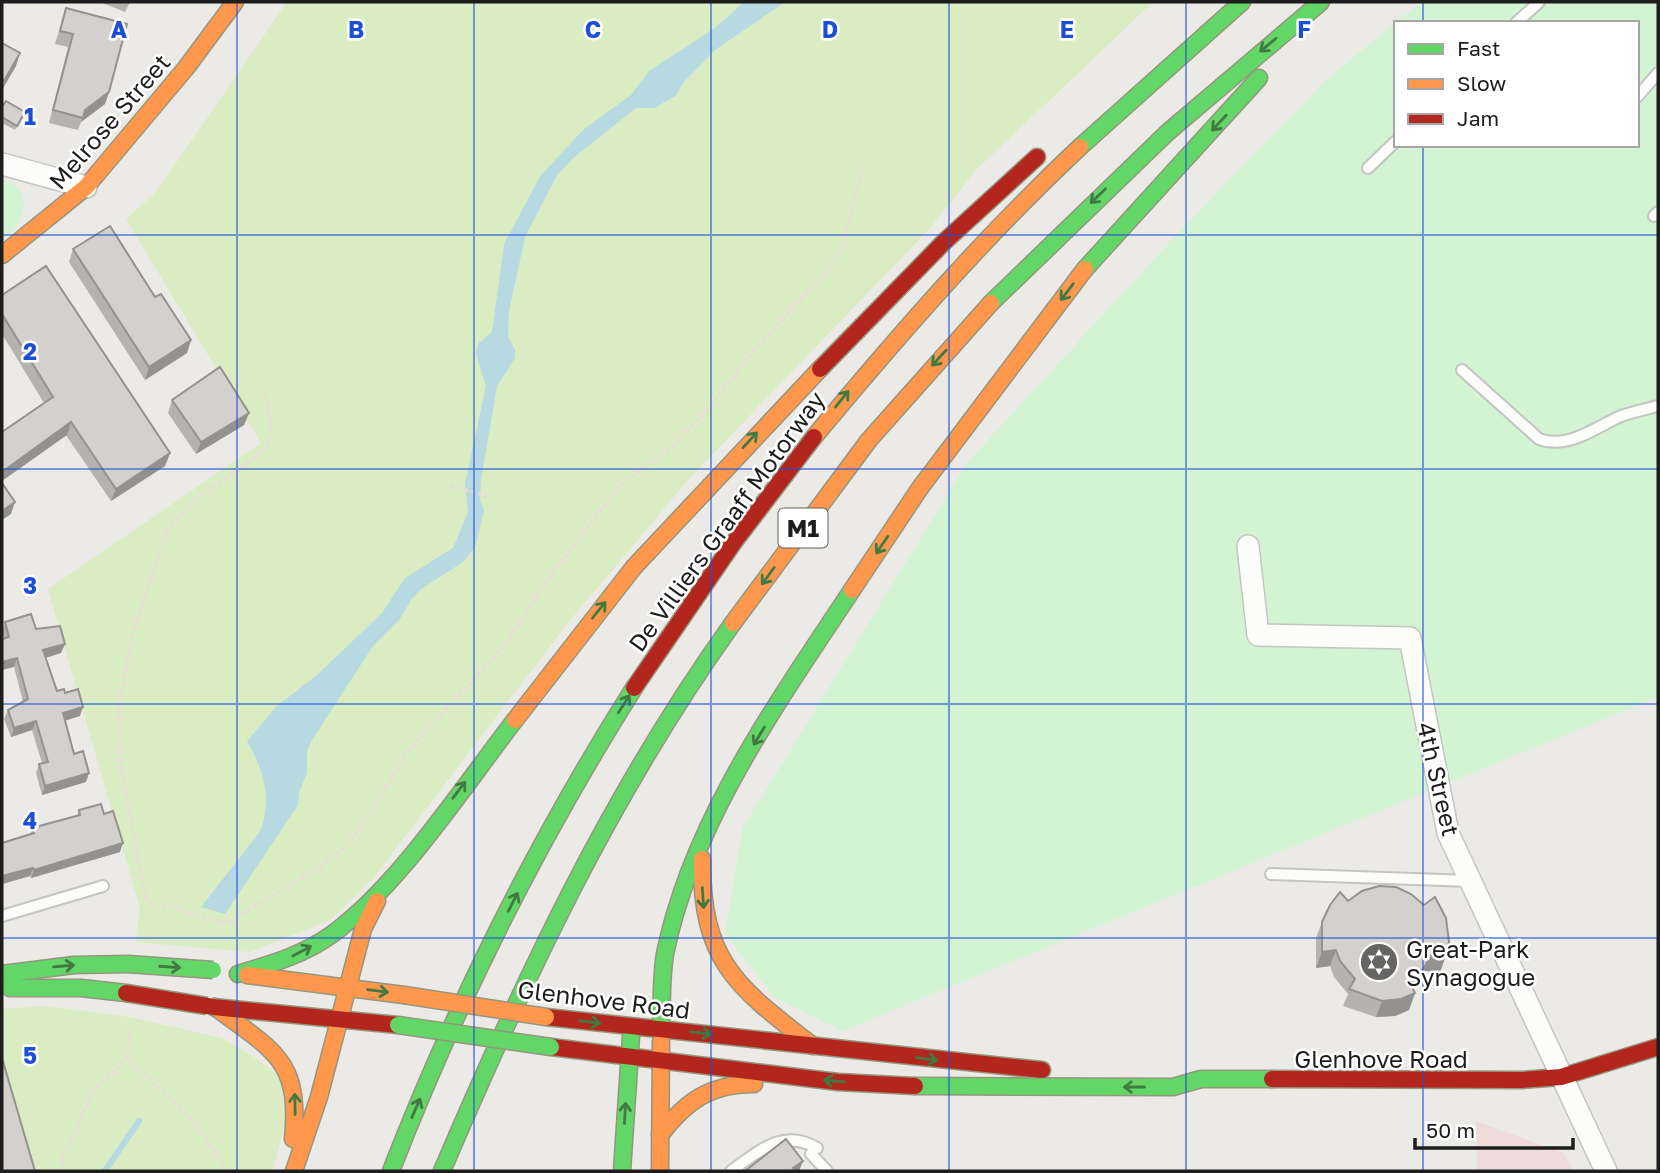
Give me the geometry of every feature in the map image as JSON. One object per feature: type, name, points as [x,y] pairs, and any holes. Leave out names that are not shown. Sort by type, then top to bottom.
[{"type":"main road","name":"Melrose Street","points":[[2,255],[86,187],[186,68],[235,2]]},
{"type":"main road","name":"De Villiers Graaff Motorway","points":[[391,1171],[462,1003],[539,851],[595,750],[704,581],[781,476],[889,344],[970,255],[1080,146],[1242,2]]},
{"type":"main road","name":"M1","points":[[442,1171],[505,1023],[636,772],[704,666],[824,499],[927,371],[1061,232],[1163,135],[1321,2]]},
{"type":"main road","points":[[660,1171],[661,1029],[665,956],[686,878],[705,830],[785,693],[852,589],[990,393],[1098,252],[1333,2]]},
{"type":"main road","points":[[294,1171],[319,1097],[363,929],[385,887],[626,577],[753,437],[1004,185],[1041,154],[1051,149],[1080,146]]},
{"type":"main road","points":[[705,830],[701,873],[704,917],[723,967],[739,987],[813,1046]]},
{"type":"main road","points":[[238,974],[286,960],[331,935],[385,887]]},
{"type":"main road","name":"Glenhove Road","points":[[2,974],[74,965],[128,964],[213,970],[546,1017],[994,1067],[1100,1073],[1181,1072],[1201,1079]]},
{"type":"main road","name":"Glenhove Road","points":[[2,988],[70,988],[126,993],[211,1007],[398,1025],[838,1082],[1025,1088],[1173,1087],[1201,1079],[1477,1081],[1561,1077],[1658,1047]]},
{"type":"main road","points":[[211,1007],[267,1044],[289,1071],[295,1091],[296,1121],[288,1171]]},
{"type":"main road","points":[[622,1171],[628,1055],[633,1027]]},
{"type":"main road","points":[[660,1135],[690,1102],[718,1085],[776,1083],[794,1077]]},
{"type":"street","points":[[2,164],[86,187]]},
{"type":"street","name":"4th Street","points":[[1248,546],[1258,635],[1409,638],[1448,833],[1606,1171]]},
{"type":"lane","points":[[1518,21],[1539,2]]},
{"type":"lane","points":[[1639,95],[1658,73]]},
{"type":"lane","points":[[1368,168],[1394,143]]},
{"type":"lane","points":[[1462,370],[1539,439],[1548,443],[1572,440],[1621,416],[1658,406]]},
{"type":"lane","points":[[1270,874],[1471,881]]},
{"type":"lane","points":[[2,916],[103,886]]},
{"type":"lane","points":[[731,1171],[779,1141],[804,1140],[827,1171]]},
{"type":"path","points":[[266,394],[271,431],[267,449],[199,498],[167,528],[132,637],[119,707],[120,761],[146,900],[227,923],[321,867],[351,840],[374,808],[404,755],[506,644],[544,585],[619,486],[667,451],[702,416],[754,351],[826,272],[842,248],[863,165]]},
{"type":"path","points":[[451,486],[488,496]]},
{"type":"path","points":[[61,1171],[62,1158],[94,1091],[127,1059],[130,1033]]},
{"type":"path","points":[[127,1059],[201,1134],[225,1171]]},
{"type":"shaded area","points":[[1476,1121],[1564,1153],[1573,1171],[1477,1171]]},
{"type":"green space","points":[[287,2],[1153,2],[977,169],[931,227],[688,480],[567,624],[374,877],[331,920],[250,952],[135,942],[140,909],[48,589],[261,443],[126,219],[156,192]]},
{"type":"green space","points":[[1421,2],[1658,2],[1658,697],[842,1031],[774,997],[725,934],[742,829],[967,463],[1179,232],[1327,79],[1394,24],[1394,147],[1639,147],[1639,21],[1398,21]]},
{"type":"green space","points":[[2,180],[16,187],[24,201],[18,223],[2,240]]},
{"type":"green space","points":[[43,1006],[129,1017],[222,1038],[254,1057],[281,1078],[285,1123],[273,1171],[27,1171],[2,1084],[2,1009]]},
{"type":"water","points":[[744,2],[785,2],[715,50],[682,84],[676,96],[654,108],[636,108],[572,159],[557,175],[525,237],[509,311],[508,337],[515,350],[515,358],[497,386],[481,480],[480,500],[484,510],[475,548],[463,562],[421,589],[400,619],[373,646],[312,740],[307,751],[307,773],[299,792],[298,805],[225,914],[201,907],[259,833],[263,821],[266,809],[265,786],[247,741],[277,706],[317,675],[382,613],[405,578],[453,548],[468,512],[465,484],[486,386],[476,354],[478,344],[491,333],[493,326],[504,244],[541,175],[584,129],[631,95],[649,71],[715,28]]},
{"type":"building","points":[[66,8],[127,24],[109,92],[85,110],[83,118],[53,110],[73,34],[60,31]]},
{"type":"building","points":[[2,43],[20,53],[4,81],[2,79]]},
{"type":"building","points":[[6,101],[25,112],[17,126],[2,117],[2,107]]},
{"type":"building","points":[[110,226],[155,297],[161,294],[191,340],[149,367],[73,249]]},
{"type":"building","points":[[46,266],[170,453],[116,489],[71,422],[2,472],[2,432],[53,397],[2,314],[2,295]]},
{"type":"building","points":[[220,367],[249,413],[201,442],[172,400]]},
{"type":"building","points":[[2,483],[15,502],[2,511]]},
{"type":"building","points":[[31,614],[36,629],[60,626],[65,644],[43,650],[57,691],[64,689],[65,693],[78,689],[83,707],[63,713],[74,754],[83,751],[89,773],[45,786],[39,764],[48,762],[36,721],[14,728],[8,710],[28,699],[17,658],[2,662],[2,639],[9,637],[5,622]]},
{"type":"building","points":[[101,804],[104,814],[113,811],[123,843],[34,870],[33,868],[2,876],[2,843],[34,833],[32,828],[80,815],[79,810]]},
{"type":"building","name":"Great-Park Synagogue","points":[[1379,886],[1396,887],[1411,894],[1424,905],[1435,897],[1446,918],[1449,942],[1446,955],[1432,954],[1423,969],[1409,981],[1415,993],[1401,999],[1382,1001],[1349,989],[1355,979],[1340,961],[1336,950],[1322,952],[1322,922],[1340,892],[1348,901],[1362,891]]},
{"type":"building","points":[[2,1058],[35,1171],[2,1171]]},
{"type":"building","points":[[786,1139],[803,1161],[793,1168],[796,1171],[745,1171]]},
{"type":"waterway","points":[[105,1171],[139,1121]]},
{"type":"traffic: fast","points":[[1080,147],[1242,2]]},
{"type":"traffic: fast","points":[[991,303],[1168,132],[1321,2]]},
{"type":"traffic: fast","points":[[1085,269],[1259,78]]},
{"type":"traffic: fast","points":[[661,1029],[665,954],[695,857],[717,810],[767,719],[852,590]]},
{"type":"traffic: fast","points":[[442,1171],[505,1028],[572,889],[648,753],[733,623]]},
{"type":"traffic: fast","points":[[391,1171],[443,1046],[501,924],[565,804],[634,688]]},
{"type":"traffic: fast","points":[[238,974],[309,948],[331,935],[356,914],[381,890],[429,834],[515,720]]},
{"type":"traffic: fast","points":[[2,974],[74,965],[128,964]]},
{"type":"traffic: fast","points":[[128,964],[213,970]]},
{"type":"traffic: fast","points":[[10,988],[81,988],[126,993]]},
{"type":"traffic: fast","points":[[398,1025],[551,1047]]},
{"type":"traffic: fast","points":[[622,1171],[631,1036]]},
{"type":"traffic: fast","points":[[915,1086],[1173,1087],[1201,1079],[1272,1079]]},
{"type":"traffic: slow","points":[[2,255],[86,187],[186,68],[235,2]]},
{"type":"traffic: slow","points":[[814,437],[942,288],[1080,147]]},
{"type":"traffic: slow","points":[[852,590],[920,488],[1085,269]]},
{"type":"traffic: slow","points":[[733,623],[869,440],[991,303]]},
{"type":"traffic: slow","points":[[515,720],[634,567],[820,369]]},
{"type":"traffic: slow","points":[[702,859],[703,894],[708,923],[717,948],[729,969],[763,1006],[813,1046]]},
{"type":"traffic: slow","points":[[294,1171],[319,1097],[363,929],[377,901]]},
{"type":"traffic: slow","points":[[247,975],[404,995]]},
{"type":"traffic: slow","points":[[404,995],[546,1017]]},
{"type":"traffic: slow","points":[[215,1007],[253,1035],[279,1060],[292,1091],[293,1139]]},
{"type":"traffic: slow","points":[[660,1171],[661,1041]]},
{"type":"traffic: slow","points":[[660,1135],[679,1113],[700,1097],[724,1087],[754,1084]]},
{"type":"traffic: jam","points":[[820,369],[944,242],[1037,157]]},
{"type":"traffic: jam","points":[[634,688],[734,542],[814,437]]},
{"type":"traffic: jam","points":[[126,993],[207,1006]]},
{"type":"traffic: jam","points":[[213,1007],[398,1025]]},
{"type":"traffic: jam","points":[[546,1017],[1042,1070]]},
{"type":"traffic: jam","points":[[551,1047],[838,1082],[915,1086]]},
{"type":"traffic: jam","points":[[1272,1079],[1522,1080],[1561,1077],[1658,1047]]},
{"type":"place","name":"Great-Park Synagogue","points":[[1379,962]]}]
